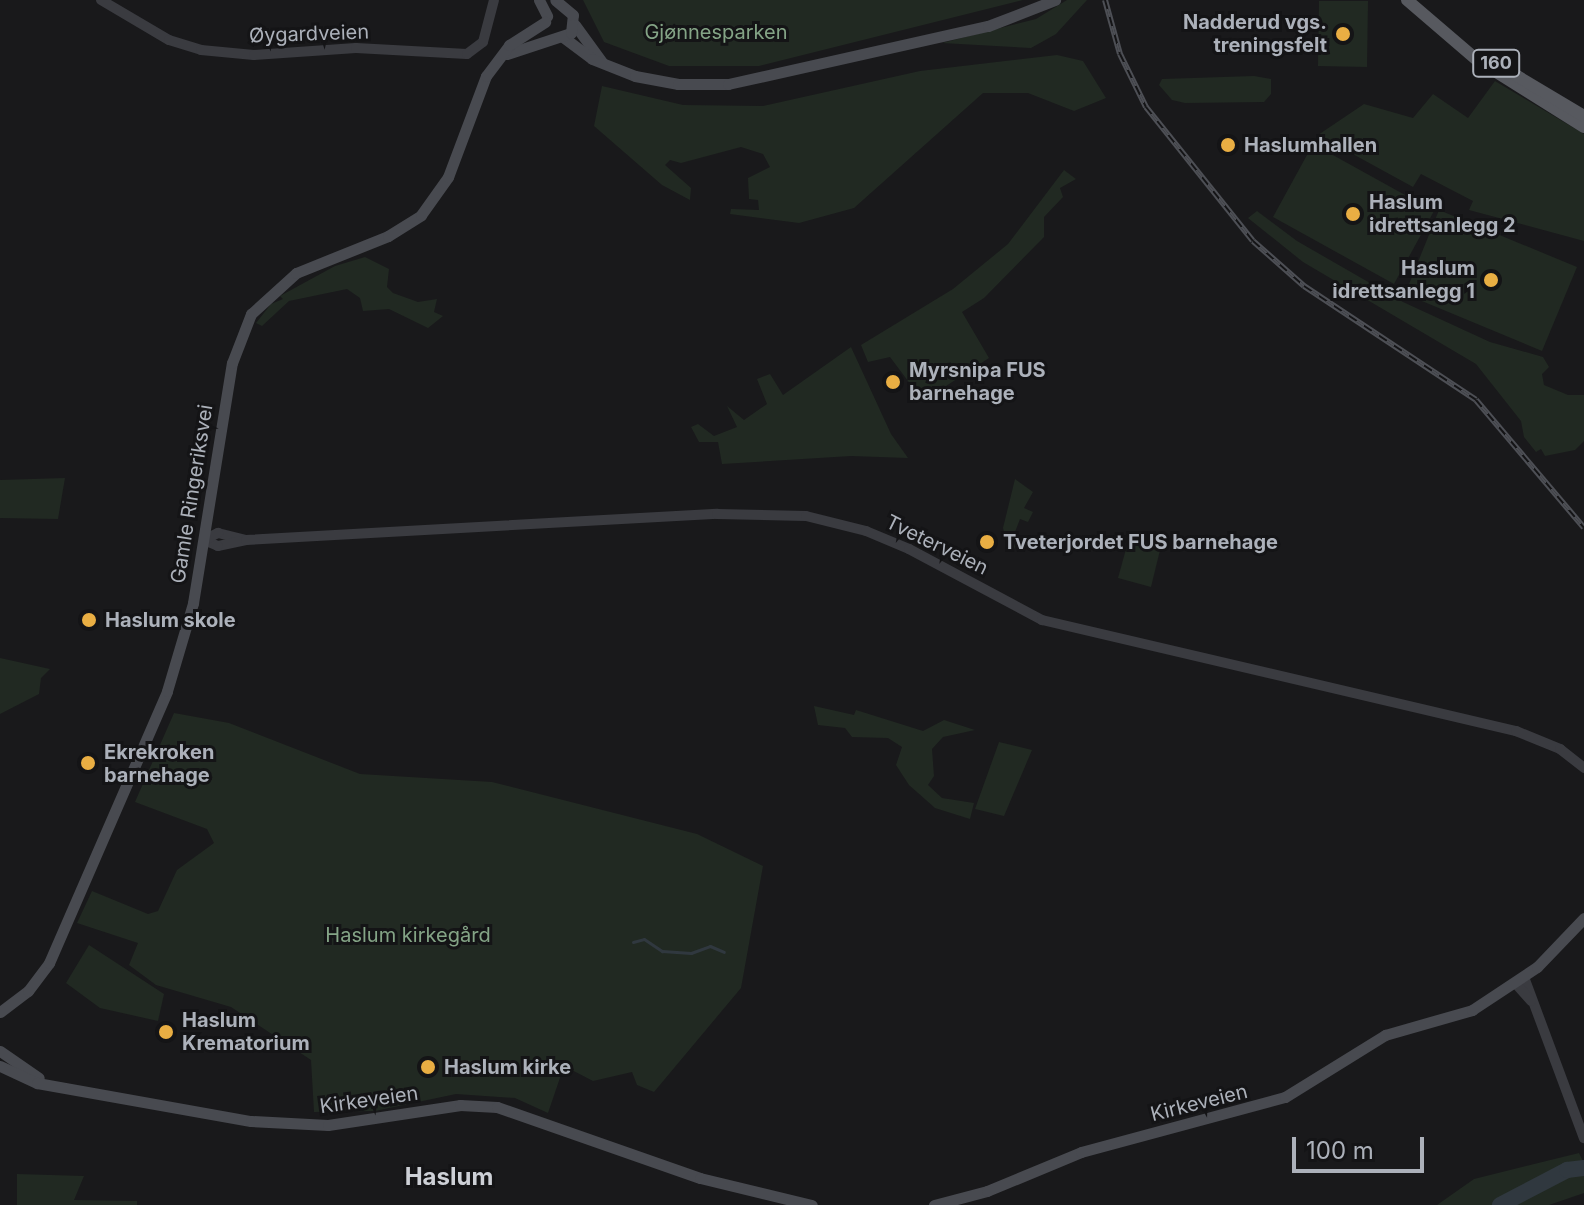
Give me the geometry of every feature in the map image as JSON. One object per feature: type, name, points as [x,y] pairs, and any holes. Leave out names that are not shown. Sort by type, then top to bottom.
[{"type":"main road","points":[[539,0],[546,19],[558,36],[603,63],[678,84],[741,83],[988,26],[1055,0]]},
{"type":"main road","name":"160","points":[[1407,0],[1477,60],[1584,127]]},
{"type":"main road","name":"160","points":[[1416,0],[1482,55],[1584,116]]},
{"type":"main road","points":[[558,4],[573,15],[575,25],[603,63]]},
{"type":"main road","name":"Gamle Ringeriksvei","points":[[0,1012],[43,973],[86,880],[181,652],[204,540],[230,374],[251,314],[287,278],[388,236],[429,206],[448,177],[476,96],[499,58],[519,36],[546,19],[558,4]]},
{"type":"main road","points":[[499,58],[558,36],[575,25]]},
{"type":"main road","name":"Kirkeveien","points":[[934,1205],[987,1191],[1081,1152],[1269,1103],[1300,1090],[1385,1035],[1460,1010],[1519,980],[1584,918]]},
{"type":"main road","name":"Kirkeveien","points":[[0,1051],[22,1069],[62,1087]]},
{"type":"main road","name":"Kirkeveien","points":[[0,1066],[28,1080],[185,1112],[300,1125],[363,1121],[460,1105],[497,1107],[700,1178],[812,1205]]},
{"type":"street","name":"Øygardveien","points":[[101,0],[169,40],[216,53],[254,55],[356,48],[467,54],[483,42],[494,0]]},
{"type":"street","name":"Tveterveien","points":[[204,540],[218,546],[246,540],[717,514],[806,516],[866,531],[909,549],[1042,620],[1516,731],[1560,749],[1584,768]]},
{"type":"street","points":[[1519,980],[1531,1001],[1584,1138]]},
{"type":"green space","name":"Gjønnesparken","points":[[583,0],[1023,0],[759,66],[669,66],[604,42]]},
{"type":"green space","points":[[1067,0],[1087,0],[1056,34],[1031,48],[942,43],[1036,19]]},
{"type":"green space","name":"Nadderud vgs. treningsfelt","points":[[1319,1],[1368,1],[1367,67],[1318,66]]},
{"type":"green space","points":[[1057,55],[1083,61],[1106,98],[1074,111],[1028,93],[983,93],[854,208],[799,223],[730,214],[731,209],[759,210],[758,200],[749,199],[748,178],[770,167],[763,154],[741,147],[681,163],[670,160],[665,165],[691,188],[690,200],[662,185],[594,126],[602,86],[683,105],[763,106],[920,71]]},
{"type":"green space","points":[[1254,76],[1271,79],[1271,94],[1264,102],[1185,103],[1172,100],[1159,85],[1162,79]]},
{"type":"green space","points":[[1495,81],[1584,134],[1584,241],[1469,210],[1473,201],[1421,174],[1413,187],[1318,135],[1364,104],[1413,118],[1433,94],[1468,118]]},
{"type":"green space","name":"Haslum idrettsanlegg 2","points":[[1313,144],[1434,211],[1394,284],[1273,217]]},
{"type":"green space","points":[[1064,170],[1076,179],[1060,188],[1063,197],[1044,217],[1044,237],[984,298],[962,312],[989,358],[923,401],[890,357],[868,362],[861,345],[953,289],[1008,244]]},
{"type":"green space","name":"Haslum idrettsanlegg 1","points":[[1439,210],[1577,267],[1542,351],[1405,294]]},
{"type":"green space","points":[[1257,211],[1297,241],[1403,302],[1490,342],[1543,357],[1549,367],[1542,374],[1544,385],[1568,395],[1584,395],[1584,441],[1575,450],[1545,456],[1541,449],[1536,452],[1524,437],[1521,421],[1476,364],[1303,262],[1248,218]]},
{"type":"green space","points":[[365,257],[389,269],[387,287],[393,293],[418,302],[437,299],[434,312],[443,316],[428,328],[389,309],[363,311],[360,298],[347,289],[289,301],[262,326],[256,323],[271,304],[283,299],[280,296],[335,266]]},
{"type":"green space","points":[[851,347],[891,434],[908,458],[851,456],[722,464],[718,442],[699,442],[691,427],[698,424],[714,436],[737,427],[727,406],[744,420],[767,404],[757,379],[770,374],[783,395]]},
{"type":"green space","points":[[65,478],[58,519],[0,518],[0,480]]},
{"type":"green space","points":[[1015,479],[1033,492],[1024,508],[1033,512],[1028,522],[1020,519],[1015,532],[1021,539],[1014,549],[1008,548],[1003,528]]},
{"type":"green space","points":[[1131,531],[1163,538],[1151,587],[1118,578]]},
{"type":"green space","points":[[0,658],[50,669],[41,678],[39,694],[0,714]]},
{"type":"green space","points":[[814,706],[854,715],[856,710],[923,731],[944,720],[975,730],[943,737],[932,749],[934,776],[928,785],[942,798],[974,803],[970,819],[935,808],[909,785],[896,765],[902,747],[888,738],[852,737],[845,728],[818,725]]},
{"type":"green space","name":"Haslum kirkegård","points":[[174,713],[229,723],[360,774],[492,782],[697,834],[763,866],[741,988],[654,1092],[637,1085],[632,1072],[593,1081],[564,1066],[548,1113],[515,1098],[456,1094],[375,1111],[314,1112],[311,1060],[231,1007],[156,985],[129,965],[138,943],[77,923],[92,891],[148,914],[158,911],[177,870],[214,843],[207,829],[135,802]]},
{"type":"green space","points":[[999,742],[1032,750],[1004,816],[975,809]]},
{"type":"green space","points":[[89,945],[164,994],[158,1021],[100,1008],[66,983]]},
{"type":"green space","points":[[1579,1153],[1584,1163],[1569,1162],[1554,1171],[1559,1180],[1584,1171],[1584,1193],[1549,1205],[1437,1205],[1474,1179]]},
{"type":"green space","points":[[17,1174],[84,1176],[74,1200],[137,1201],[137,1205],[17,1205]]},
{"type":"waterway","points":[[633,942],[644,939],[662,951],[691,953],[710,946],[724,952]]},
{"type":"waterway","points":[[1500,1205],[1567,1170],[1584,1168]]},
{"type":"railway","points":[[1105,0],[1120,54],[1146,107],[1253,241],[1304,286],[1476,400],[1584,528]]},
{"type":"place","name":"Nadderud vgs. treningsfelt","points":[[1343,34]]},
{"type":"place","name":"Haslumhallen","points":[[1228,145]]},
{"type":"place","name":"Haslum idrettsanlegg 2","points":[[1353,214]]},
{"type":"place","name":"Haslum idrettsanlegg 1","points":[[1491,280]]},
{"type":"place","name":"Myrsnipa FUS barnehage","points":[[893,382]]},
{"type":"place","name":"Tveterjordet FUS barnehage","points":[[987,542]]},
{"type":"place","name":"Haslum skole","points":[[89,620]]},
{"type":"place","name":"Ekrekroken barnehage","points":[[88,763]]},
{"type":"place","name":"Haslum Krematorium","points":[[166,1032]]},
{"type":"place","name":"Haslum kirke","points":[[428,1067]]},
{"type":"district","name":"Haslum","points":[[449,1177]]}]
